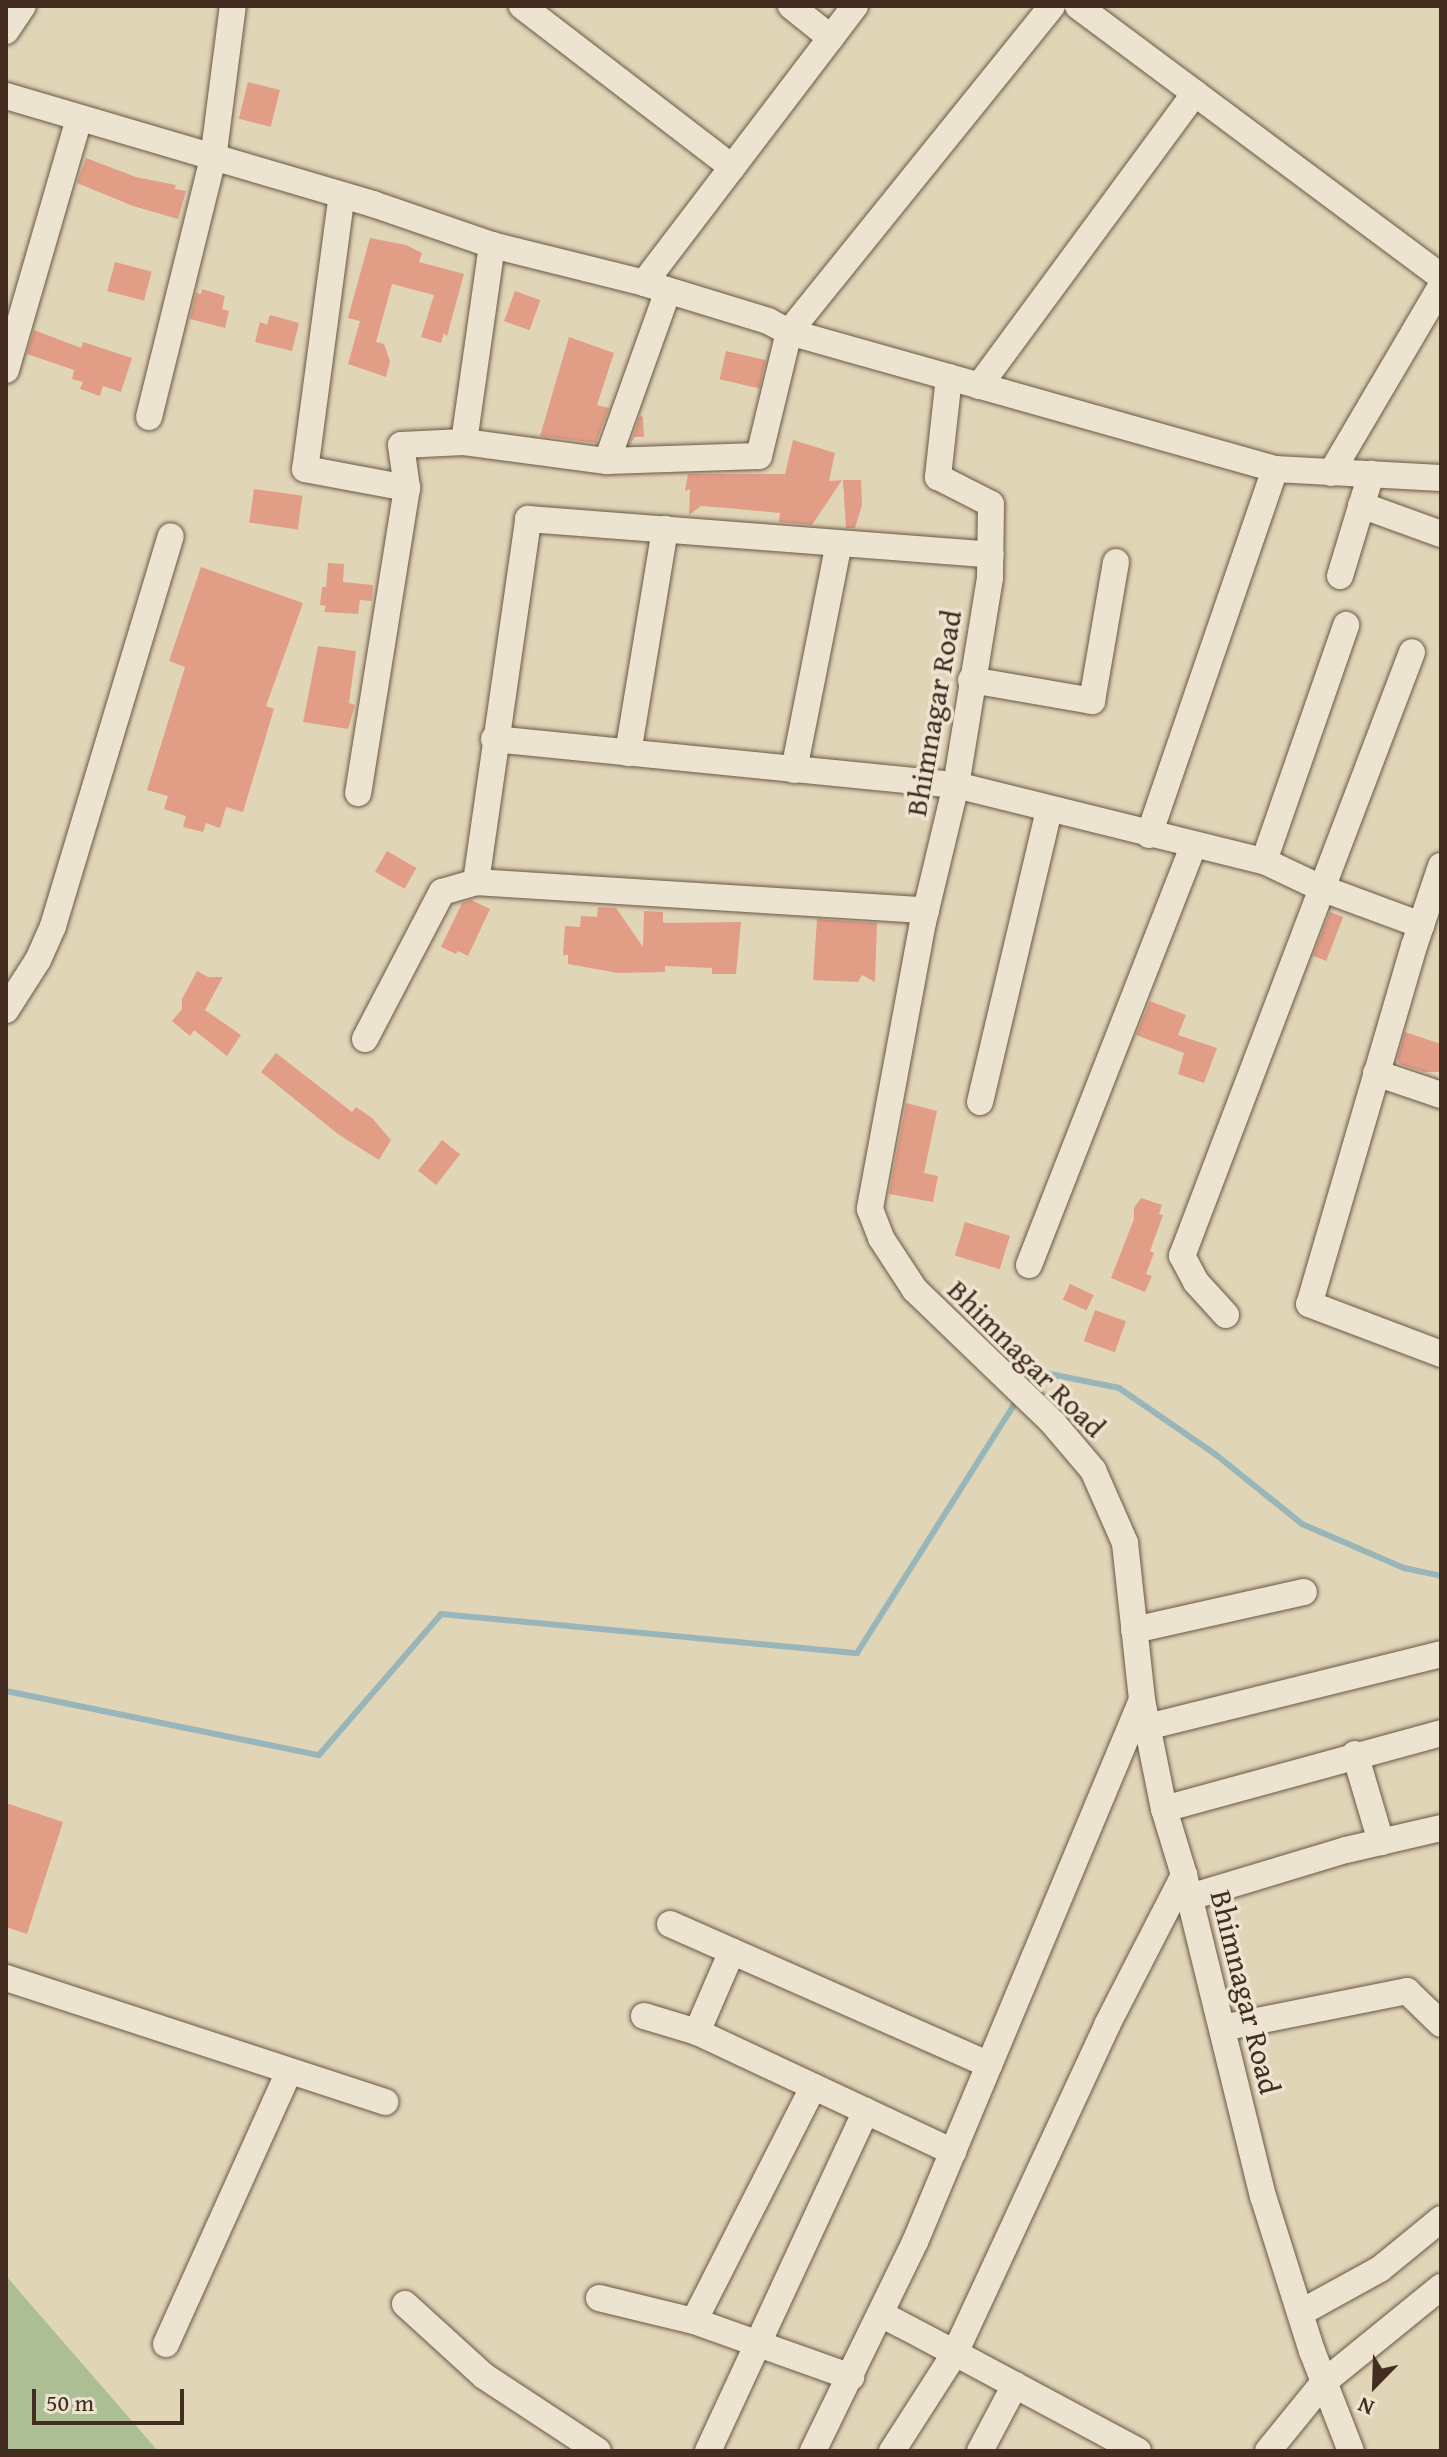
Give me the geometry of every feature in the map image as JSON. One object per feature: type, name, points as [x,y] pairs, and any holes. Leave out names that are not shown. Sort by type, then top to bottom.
[{"type":"street","points":[[6,31],[23,6]]},
{"type":"street","points":[[149,417],[213,159],[233,6]]},
{"type":"street","points":[[522,6],[732,167]]},
{"type":"street","points":[[791,6],[831,38]]},
{"type":"street","points":[[607,461],[656,287],[732,167],[855,6]]},
{"type":"street","points":[[358,793],[407,488],[401,445],[464,442],[607,461],[759,456],[789,332],[1052,6]]},
{"type":"street","points":[[1078,6],[1441,277]]},
{"type":"street","points":[[979,386],[1195,93]]},
{"type":"street","points":[[6,96],[373,204],[492,245],[656,287],[768,321],[789,332],[1275,469],[1441,478]]},
{"type":"street","points":[[6,370],[79,118]]},
{"type":"street","points":[[340,208],[305,469],[407,488]]},
{"type":"street","points":[[464,442],[492,245]]},
{"type":"street","points":[[1331,473],[1441,286]]},
{"type":"street","name":"Bhimnagar Road","points":[[949,377],[938,477],[991,504],[990,578],[956,785],[926,910],[870,1209],[881,1238],[915,1290],[1053,1423],[1093,1470],[1125,1543],[1142,1700],[1164,1809],[1187,1886],[1263,2196],[1300,2313],[1351,2451]]},
{"type":"street","points":[[1149,835],[1275,469]]},
{"type":"street","points":[[1340,576],[1371,474]]},
{"type":"street","points":[[1361,505],[1441,534]]},
{"type":"street","points":[[476,882],[494,739],[528,519],[991,555]]},
{"type":"street","points":[[628,753],[665,529]]},
{"type":"street","points":[[6,1010],[38,960],[53,926],[171,536]]},
{"type":"street","points":[[794,770],[839,543]]},
{"type":"street","points":[[971,680],[1092,701],[1116,562]]},
{"type":"street","points":[[1264,861],[1346,625]]},
{"type":"street","points":[[1226,1315],[1196,1282],[1182,1256],[1412,652]]},
{"type":"street","points":[[494,739],[956,785],[1193,847],[1264,861],[1321,888],[1421,925]]},
{"type":"street","points":[[980,1102],[1049,810]]},
{"type":"street","points":[[1029,1265],[1193,847]]},
{"type":"street","points":[[1441,866],[1376,1073],[1309,1304],[1441,1354]]},
{"type":"street","points":[[365,1039],[437,899],[442,892],[476,882],[926,910]]},
{"type":"street","points":[[1376,1073],[1441,1095]]},
{"type":"street","points":[[1134,1630],[1304,1592]]},
{"type":"street","points":[[1147,1727],[1441,1654]]},
{"type":"street","points":[[813,2451],[881,2314],[953,2152],[1142,1700]]},
{"type":"street","points":[[1164,1809],[1355,1754],[1441,1733]]},
{"type":"street","points":[[1355,1754],[1381,1842]]},
{"type":"street","points":[[892,2451],[955,2353],[1107,2025],[1187,1886],[1441,1828]]},
{"type":"street","points":[[670,1924],[989,2065]]},
{"type":"street","points":[[697,2032],[732,1951]]},
{"type":"street","points":[[6,1978],[385,2102]]},
{"type":"street","points":[[1222,2028],[1407,1991],[1441,2024]]},
{"type":"street","points":[[644,2016],[697,2032],[953,2152]]},
{"type":"street","points":[[166,2344],[289,2071]]},
{"type":"street","points":[[694,2321],[813,2087]]},
{"type":"street","points":[[708,2451],[866,2111]]},
{"type":"street","points":[[1300,2313],[1380,2269],[1441,2219]]},
{"type":"street","points":[[1268,2451],[1324,2382],[1441,2287]]},
{"type":"street","points":[[599,2298],[694,2321],[851,2377]]},
{"type":"street","points":[[405,2304],[484,2376],[598,2451]]},
{"type":"street","points":[[881,2314],[1015,2385],[1096,2441],[1138,2451]]},
{"type":"street","points":[[980,2451],[1015,2385]]},
{"type":"green space","points":[[6,2276],[158,2451],[6,2451]]},
{"type":"building","points":[[248,82],[280,90],[271,127],[239,119]]},
{"type":"building","points":[[86,158],[136,177],[176,185],[175,189],[186,191],[178,219],[133,206],[77,183]]},
{"type":"building","points":[[370,238],[406,245],[422,253],[419,262],[464,274],[447,336],[444,333],[441,343],[421,337],[434,295],[392,284],[376,342],[384,344],[390,361],[386,377],[348,364],[360,321],[348,318]]},
{"type":"building","points":[[115,262],[152,272],[144,301],[107,291]]},
{"type":"building","points":[[202,289],[225,296],[222,309],[229,311],[225,328],[190,319],[196,293],[201,294]]},
{"type":"building","points":[[515,291],[540,300],[529,330],[504,321]]},
{"type":"building","points":[[270,315],[299,323],[292,351],[255,342],[260,322],[267,325]]},
{"type":"building","points":[[34,330],[81,348],[83,342],[132,358],[121,392],[103,386],[100,396],[80,389],[83,382],[72,379],[74,370],[27,354]]},
{"type":"building","points":[[569,337],[614,353],[597,405],[609,408],[596,443],[540,436]]},
{"type":"building","points":[[726,351],[766,360],[759,388],[719,379]]},
{"type":"building","points":[[640,416],[643,417],[644,437],[634,437],[630,444]]},
{"type":"building","points":[[793,440],[835,453],[829,481],[842,480],[812,525],[779,522],[780,513],[727,508],[701,506],[689,515],[690,489],[685,491],[688,474],[785,474]]},
{"type":"building","points":[[843,480],[861,480],[862,505],[855,528],[846,528]]},
{"type":"building","points":[[254,489],[303,496],[298,529],[249,523]]},
{"type":"building","points":[[328,563],[344,564],[343,582],[373,585],[372,601],[360,600],[358,614],[324,612],[326,606],[320,605],[322,587],[326,587]]},
{"type":"building","points":[[201,567],[303,603],[266,706],[274,709],[243,812],[226,807],[220,828],[206,823],[203,832],[183,827],[186,816],[164,809],[168,796],[147,790],[185,667],[169,661]]},
{"type":"building","points":[[318,646],[356,651],[349,703],[355,705],[348,729],[303,722]]},
{"type":"building","points":[[387,851],[416,868],[404,889],[375,872]]},
{"type":"building","points":[[471,900],[490,909],[468,956],[441,947],[462,903]]},
{"type":"building","points":[[598,907],[616,908],[643,947],[644,911],[663,912],[663,922],[666,923],[741,922],[736,974],[712,974],[712,968],[665,966],[665,972],[618,973],[568,964],[568,955],[563,955],[565,926],[580,927],[581,916],[597,917]]},
{"type":"building","points":[[1330,912],[1343,917],[1326,961],[1313,956]]},
{"type":"building","points":[[817,919],[877,923],[875,982],[862,975],[858,982],[813,980]]},
{"type":"building","points":[[197,971],[208,977],[223,977],[205,1010],[241,1035],[227,1056],[194,1030],[190,1036],[172,1021],[182,1009],[182,999]]},
{"type":"building","points":[[1150,1001],[1186,1015],[1178,1035],[1217,1048],[1204,1083],[1178,1074],[1184,1053],[1136,1035]]},
{"type":"building","points":[[1405,1032],[1441,1044],[1441,1072],[1424,1072],[1400,1064],[1397,1060]]},
{"type":"building","points":[[276,1053],[352,1112],[356,1107],[372,1118],[391,1140],[379,1160],[338,1134],[261,1072]]},
{"type":"building","points":[[906,1103],[937,1111],[924,1173],[938,1176],[933,1202],[889,1194]]},
{"type":"building","points":[[442,1140],[460,1154],[436,1185],[418,1171]]},
{"type":"building","points":[[1141,1198],[1162,1205],[1159,1214],[1163,1215],[1150,1251],[1154,1253],[1146,1274],[1152,1276],[1145,1292],[1111,1278],[1134,1219],[1134,1208]]},
{"type":"building","points":[[965,1222],[1010,1236],[1000,1269],[955,1255]]},
{"type":"building","points":[[1070,1284],[1094,1295],[1086,1310],[1063,1299]]},
{"type":"building","points":[[1095,1310],[1126,1321],[1115,1352],[1084,1341]]},
{"type":"building","points":[[6,1803],[63,1822],[27,1934],[6,1927]]},
{"type":"waterway","points":[[1026,1385],[1035,1371],[1119,1388],[1215,1454],[1302,1524],[1404,1568],[1441,1576]]},
{"type":"waterway","points":[[6,1691],[319,1755],[441,1614],[857,1653],[1018,1398]]}]
